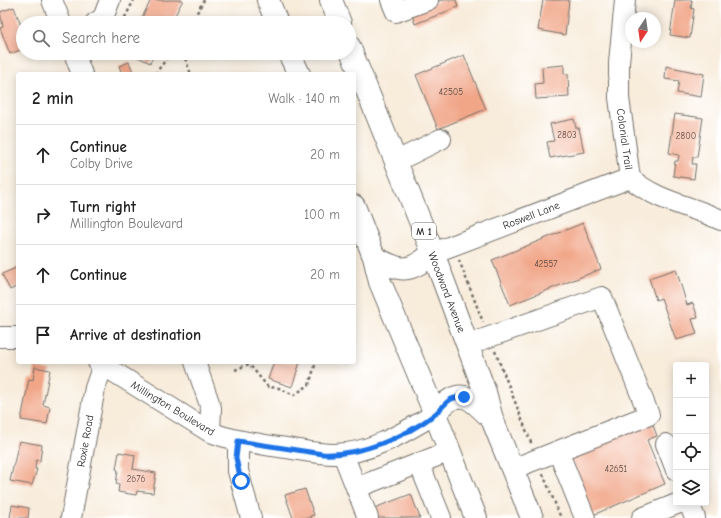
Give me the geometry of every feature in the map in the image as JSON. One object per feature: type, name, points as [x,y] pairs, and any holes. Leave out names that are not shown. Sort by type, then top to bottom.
[{"type":"main road","points":[[268,0],[274,16]]},
{"type":"main road","points":[[331,0],[337,16]]},
{"type":"main road","points":[[292,60],[298,72]]},
{"type":"main road","name":"Woodward Avenue","points":[[355,60],[433,253],[485,392],[492,418],[532,518]]},
{"type":"main road","points":[[356,211],[374,257],[380,282],[436,414],[476,518]]},
{"type":"main road","points":[[374,257],[394,268],[404,270],[420,264],[433,253]]},
{"type":"main road","points":[[436,414],[446,401],[454,397],[464,397],[474,402],[492,418]]},
{"type":"street","points":[[52,0],[58,16]]},
{"type":"street","points":[[104,16],[110,0]]},
{"type":"street","points":[[391,0],[396,12],[428,0]]},
{"type":"street","name":"Colonial Trail","points":[[625,0],[619,63],[619,92],[630,178],[642,188],[656,196],[721,220]]},
{"type":"street","points":[[77,60],[81,72]]},
{"type":"street","points":[[395,162],[441,139]]},
{"type":"street","name":"Roswell Lane","points":[[433,253],[630,178]]},
{"type":"street","points":[[467,345],[602,297],[649,415],[512,469]]},
{"type":"street","points":[[0,337],[16,336]]},
{"type":"street","name":"Millington Boulevard","points":[[101,364],[210,432],[238,441],[323,454],[343,454],[357,451],[382,442],[436,414]]},
{"type":"street","name":"Roxie Road","points":[[71,518],[95,388],[101,364]]},
{"type":"street","points":[[197,364],[211,408],[210,432]]},
{"type":"street","points":[[238,441],[238,471],[251,518]]},
{"type":"street","points":[[666,444],[673,462]]},
{"type":"street","points":[[356,488],[450,451]]},
{"type":"street","points":[[558,451],[585,518]]},
{"type":"street","points":[[343,454],[368,518]]},
{"type":"street","points":[[419,463],[441,518]]},
{"type":"street","points":[[642,518],[673,505]]},
{"type":"street","points":[[690,506],[694,518]]},
{"type":"path","points":[[126,16],[134,0]]},
{"type":"path","points":[[195,16],[204,0]]},
{"type":"path","points":[[157,72],[166,60]]},
{"type":"path","points":[[186,60],[190,72]]},
{"type":"path","points":[[459,259],[561,518]]},
{"type":"path","points":[[235,370],[248,364]]},
{"type":"path","points":[[251,364],[268,387],[279,388],[294,395],[309,385],[315,364]]},
{"type":"building","points":[[151,0],[183,0],[175,16],[143,16]]},
{"type":"building","points":[[442,0],[456,0],[458,7],[415,24],[411,12]]},
{"type":"building","points":[[543,0],[569,0],[565,35],[538,30]]},
{"type":"building","points":[[675,0],[692,0],[691,8],[694,9],[690,38],[670,35]]},
{"type":"building","points":[[14,7],[17,16],[16,16],[16,52],[10,54],[0,28],[3,27],[0,12]]},
{"type":"building","points":[[464,55],[486,109],[438,129],[416,75]]},
{"type":"building","points":[[144,60],[152,60],[150,63]]},
{"type":"building","points":[[129,62],[133,72],[121,72],[119,66]]},
{"type":"building","points":[[564,65],[564,74],[568,74],[569,97],[536,99],[535,84],[543,83],[542,67]]},
{"type":"building","points":[[666,66],[704,74],[701,97],[677,93],[679,81],[665,79]]},
{"type":"building","points":[[675,114],[703,118],[697,157],[693,157],[692,164],[696,164],[694,179],[673,176],[675,161],[678,161],[679,155],[669,153]]},
{"type":"building","points":[[574,119],[576,128],[579,128],[584,152],[550,158],[547,142],[554,141],[550,124]]},
{"type":"building","points":[[583,223],[601,269],[510,305],[492,260]]},
{"type":"building","points":[[16,268],[16,287],[10,290],[2,274]]},
{"type":"building","points":[[676,269],[687,305],[693,303],[698,318],[692,319],[697,334],[676,340],[661,298],[656,300],[649,278]]},
{"type":"building","points":[[273,364],[299,364],[292,387],[268,379]]},
{"type":"building","points":[[35,367],[50,370],[43,405],[50,407],[47,424],[21,420],[29,379],[33,380]]},
{"type":"building","points":[[651,420],[657,436],[647,440],[665,484],[593,515],[568,454]]},
{"type":"building","points":[[19,441],[42,445],[40,461],[36,460],[35,469],[37,469],[32,485],[10,481]]},
{"type":"building","points":[[119,452],[135,455],[133,469],[156,473],[153,493],[137,491],[136,495],[118,492],[119,485],[116,484],[118,470],[116,469]]},
{"type":"building","points":[[305,489],[314,515],[310,516],[311,518],[293,518],[285,495]]},
{"type":"building","points":[[411,494],[420,518],[372,518],[369,510]]},
{"type":"building","points":[[12,505],[29,508],[28,518],[10,518]]},
{"type":"route","points":[[241,481],[236,458],[238,441],[323,454],[343,454],[376,445],[394,437],[436,414],[446,401],[454,397],[464,397]]}]
